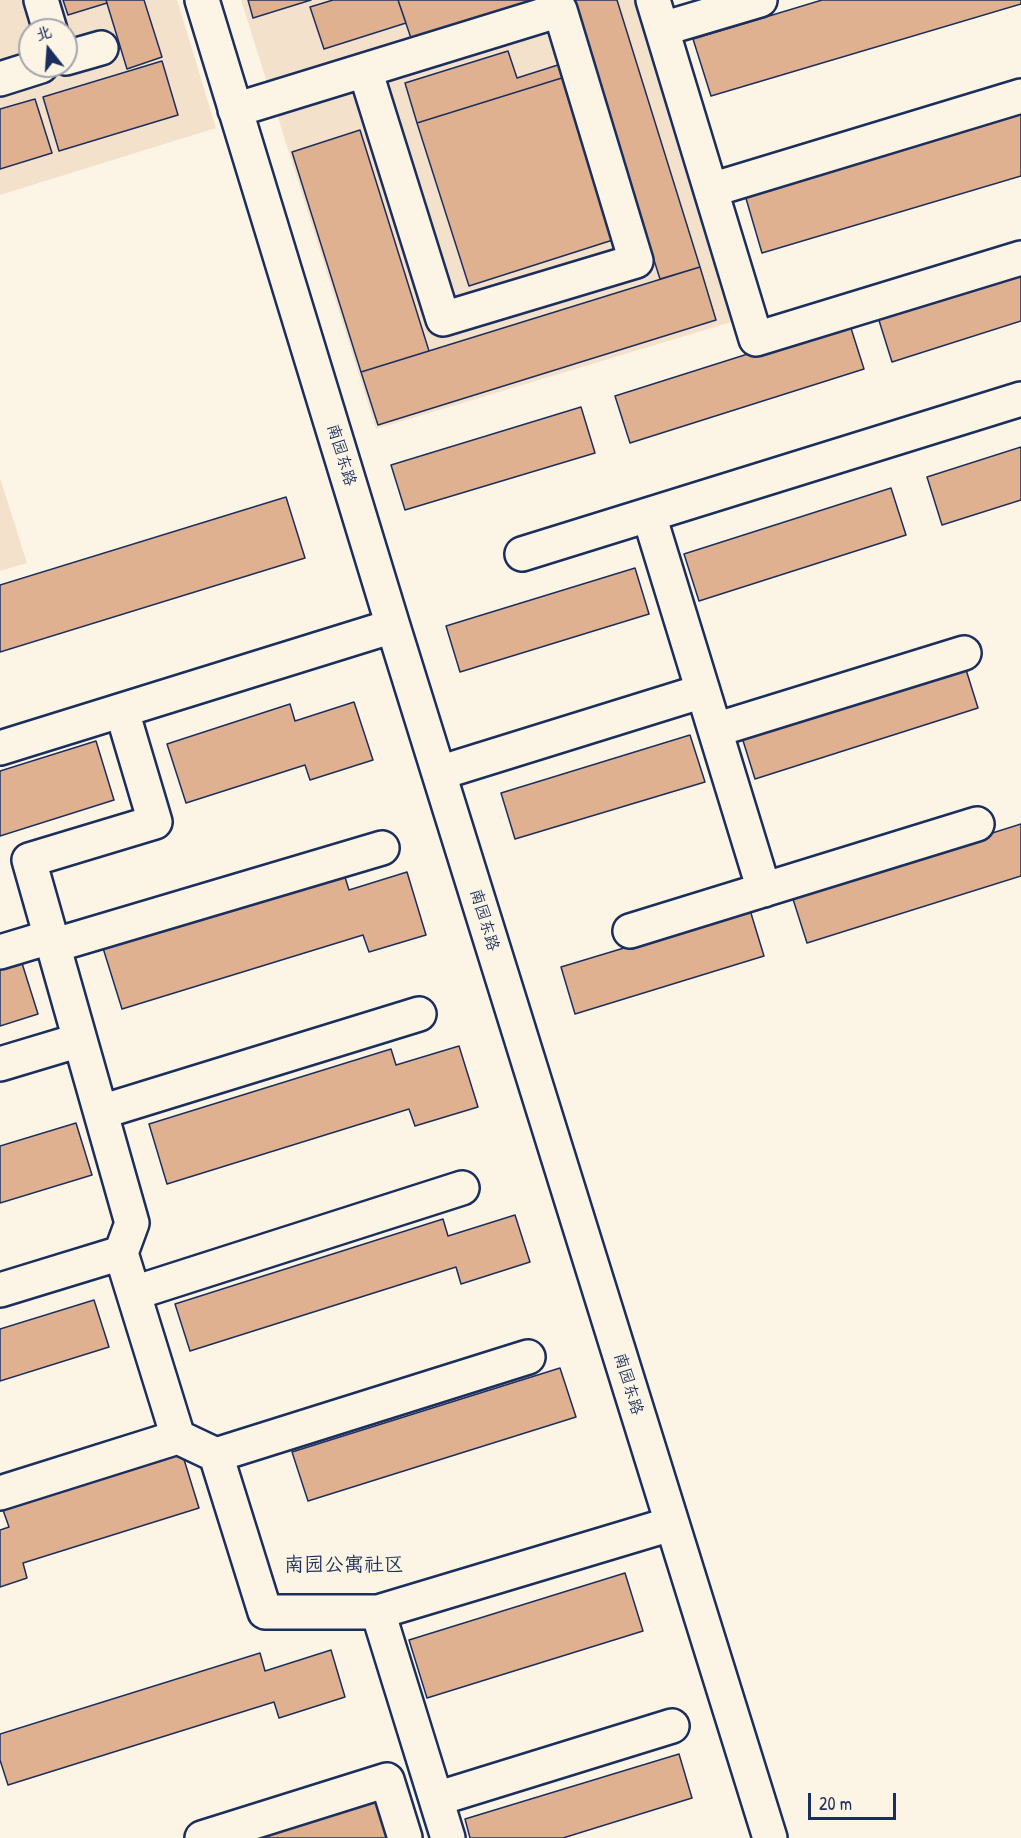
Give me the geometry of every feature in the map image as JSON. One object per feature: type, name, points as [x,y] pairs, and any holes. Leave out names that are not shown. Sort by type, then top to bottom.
[{"type":"street","points":[[41,0],[46,18]]},
{"type":"street","name":"南园东路","points":[[202,0],[393,626],[770,1838]]},
{"type":"street","points":[[760,0],[657,15],[756,339],[1021,258]]},
{"type":"street","points":[[235,110],[365,70],[560,10],[636,261],[443,319],[365,70]]},
{"type":"street","points":[[78,55],[101,48]]},
{"type":"street","points":[[0,79],[18,73]]},
{"type":"street","points":[[711,190],[1021,96]]},
{"type":"street","points":[[522,554],[1021,399]]},
{"type":"street","points":[[649,515],[764,890]]},
{"type":"street","points":[[0,748],[393,626]]},
{"type":"street","points":[[715,730],[964,653]]},
{"type":"street","points":[[439,773],[703,691]]},
{"type":"street","points":[[122,711],[155,822],[29,860],[132,1223],[121,1253],[178,1437]]},
{"type":"street","points":[[630,931],[977,824]]},
{"type":"street","points":[[0,952],[51,942],[382,848]]},
{"type":"street","points":[[101,1112],[419,1014]]},
{"type":"street","points":[[0,1064],[80,1040]]},
{"type":"street","points":[[134,1293],[462,1188]]},
{"type":"street","points":[[0,1290],[121,1253]]},
{"type":"street","points":[[0,1493],[178,1437],[216,1455],[528,1357]]},
{"type":"street","points":[[216,1455],[265,1612],[378,1612],[671,1524]]},
{"type":"street","points":[[378,1612],[448,1838]]},
{"type":"street","points":[[436,1799],[672,1726]]},
{"type":"street","points":[[202,1838],[387,1780],[405,1838]]},
{"type":"shaded area","points":[[0,0],[177,0],[216,128],[0,195]]},
{"type":"shaded area","points":[[241,0],[640,0],[738,320],[376,429]]},
{"type":"shaded area","points":[[0,478],[27,563],[0,571]]},
{"type":"building","points":[[63,0],[106,0],[107,3],[68,15]]},
{"type":"building","points":[[106,0],[144,0],[162,57],[127,69]]},
{"type":"building","points":[[248,0],[311,0],[253,18]]},
{"type":"building","points":[[333,0],[398,0],[406,23],[324,49],[310,7]]},
{"type":"building","points":[[398,0],[553,0],[414,47]]},
{"type":"building","points":[[572,0],[617,0],[700,267],[660,279]]},
{"type":"building","points":[[822,0],[1021,0],[1021,4],[711,96],[693,39]]},
{"type":"building","points":[[508,51],[517,78],[561,64],[565,77],[417,123],[405,83]]},
{"type":"building","points":[[162,61],[178,115],[59,151],[43,97]]},
{"type":"building","points":[[565,77],[616,239],[469,286],[417,123]]},
{"type":"building","points":[[35,99],[52,153],[0,169],[0,109]]},
{"type":"building","points":[[1021,112],[1021,176],[762,253],[745,195]]},
{"type":"building","points":[[360,130],[429,351],[361,372],[292,152]]},
{"type":"building","points":[[700,267],[716,320],[378,425],[361,372]]},
{"type":"building","points":[[1021,268],[1021,321],[892,362],[877,314]]},
{"type":"building","points":[[849,322],[864,369],[630,443],[615,396]]},
{"type":"building","points":[[581,407],[595,453],[405,510],[391,465]]},
{"type":"building","points":[[1021,447],[1021,500],[942,525],[927,477]]},
{"type":"building","points":[[891,488],[906,535],[699,601],[684,554]]},
{"type":"building","points":[[286,497],[305,558],[0,652],[0,585]]},
{"type":"building","points":[[635,568],[649,614],[460,672],[446,626]]},
{"type":"building","points":[[963,660],[978,708],[755,779],[740,731]]},
{"type":"building","points":[[354,702],[373,760],[310,780],[305,765],[186,803],[167,744],[290,704],[295,721]]},
{"type":"building","points":[[690,735],[705,782],[515,839],[501,793]]},
{"type":"building","points":[[96,741],[114,800],[0,836],[0,771]]},
{"type":"building","points":[[1021,824],[1021,876],[807,943],[792,896]]},
{"type":"building","points":[[407,872],[426,935],[369,952],[363,935],[122,1009],[103,948],[344,874],[349,890]]},
{"type":"building","points":[[750,910],[764,956],[575,1014],[561,967]]},
{"type":"building","points":[[21,960],[38,1014],[0,1026],[0,967]]},
{"type":"building","points":[[459,1046],[478,1107],[415,1126],[409,1109],[167,1184],[149,1124],[391,1049],[396,1065]]},
{"type":"building","points":[[76,1123],[92,1175],[0,1203],[0,1146]]},
{"type":"building","points":[[515,1215],[530,1262],[461,1284],[456,1267],[190,1351],[175,1304],[443,1219],[448,1236]]},
{"type":"building","points":[[94,1300],[109,1347],[0,1381],[0,1329]]},
{"type":"building","points":[[560,1368],[576,1417],[308,1501],[292,1452]]},
{"type":"building","points":[[182,1453],[199,1508],[23,1563],[27,1578],[0,1587],[0,1530],[9,1527],[3,1510]]},
{"type":"building","points":[[625,1573],[643,1631],[427,1698],[409,1640]]},
{"type":"building","points":[[331,1650],[345,1697],[279,1718],[274,1702],[8,1785],[0,1760],[0,1734],[260,1653],[265,1671]]},
{"type":"building","points":[[679,1754],[692,1798],[563,1838],[470,1838],[465,1819]]},
{"type":"building","points":[[376,1799],[389,1838],[250,1838]]},
{"type":"district","name":"南园公寓社区","points":[[344,1566]]}]
